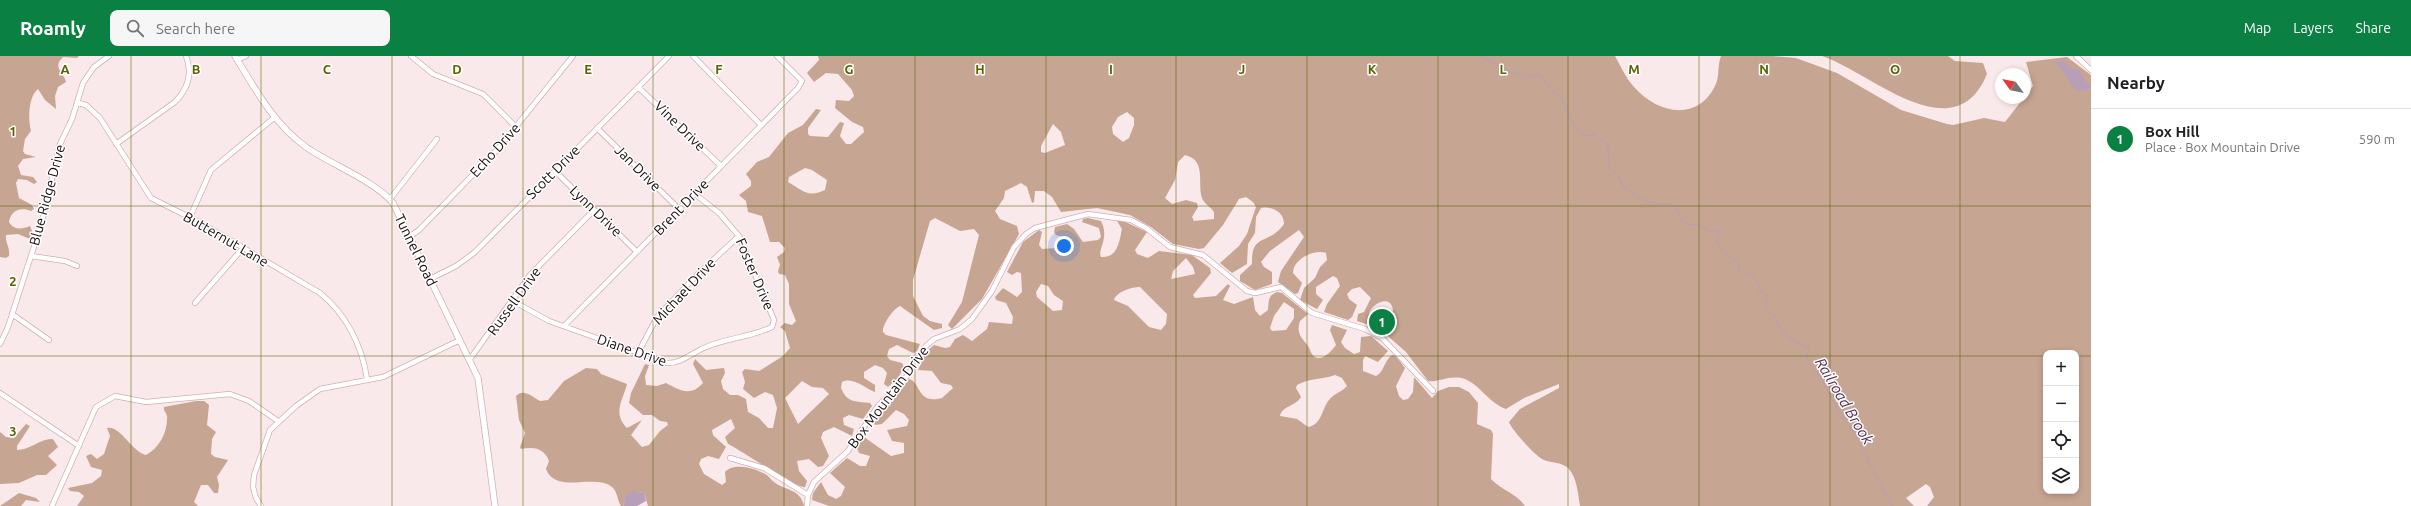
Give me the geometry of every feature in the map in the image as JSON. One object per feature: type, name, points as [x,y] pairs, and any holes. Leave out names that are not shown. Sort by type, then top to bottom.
[{"type":"main road","name":"Tunnel Road","points":[[236,58],[275,117],[305,146],[390,199],[470,359],[478,378],[495,506]]},
{"type":"street","name":"Blue Ridge Drive","points":[[0,344],[12,314],[31,256],[49,192],[60,144],[78,103],[79,93],[87,75],[109,56]]},
{"type":"street","points":[[116,144],[184,94],[188,84],[190,71],[186,56]]},
{"type":"street","points":[[236,58],[246,56]]},
{"type":"street","points":[[411,56],[433,74],[484,94],[516,127]]},
{"type":"street","name":"Echo Drive","points":[[409,237],[460,188],[516,127],[573,56]]},
{"type":"street","name":"Scott Drive","points":[[430,279],[465,260],[668,56]]},
{"type":"street","points":[[693,56],[761,125]]},
{"type":"street","name":"Brent Drive","points":[[564,326],[798,88],[802,81],[777,56]]},
{"type":"street","points":[[2076,56],[2091,70]]},
{"type":"street","name":"Vine Drive","points":[[638,87],[721,166]]},
{"type":"street","name":"Butternut Lane","points":[[78,103],[86,105],[96,114],[151,198],[190,217],[320,293],[333,304],[348,323],[366,368],[367,379]]},
{"type":"street","points":[[190,217],[211,170],[275,117]]},
{"type":"street","name":"Jan Drive","points":[[597,128],[679,209]]},
{"type":"street","points":[[390,199],[437,139]]},
{"type":"street","name":"Lynn Drive","points":[[555,171],[637,252]]},
{"type":"street","name":"Foster Drive","points":[[694,194],[731,225],[739,236],[774,324]]},
{"type":"street","name":"Russell Drive","points":[[470,359],[539,265],[594,210]]},
{"type":"street","name":"Box Mountain Drive","points":[[807,506],[808,495],[817,478],[848,451],[878,406],[908,375],[926,346],[934,339],[963,327],[979,310],[1021,238],[1040,226],[1081,215],[1101,214],[1131,220],[1146,228],[1170,247],[1203,255],[1250,292],[1281,287],[1312,313],[1374,333],[1393,348],[1433,391]]},
{"type":"street","name":"Michael Drive","points":[[638,352],[657,317],[698,274],[739,236]]},
{"type":"street","points":[[195,302],[243,248]]},
{"type":"street","points":[[31,256],[65,261],[77,266]]},
{"type":"street","name":"Diane Drive","points":[[513,301],[535,315],[667,363],[674,364],[706,346],[760,333],[774,324]]},
{"type":"street","points":[[12,314],[48,340]]},
{"type":"street","points":[[261,506],[254,493],[254,475],[270,430],[278,421],[310,395],[320,389],[383,377],[460,340]]},
{"type":"street","points":[[0,393],[78,446]]},
{"type":"street","points":[[52,506],[96,407],[115,396],[146,402],[230,394],[249,401],[278,421]]},
{"type":"street","points":[[730,458],[764,468],[808,495]]},
{"type":"shaded area","points":[[0,56],[79,56],[77,58],[63,57],[58,64],[59,70],[66,82],[58,87],[55,96],[56,109],[45,100],[38,89],[32,97],[29,115],[31,131],[25,139],[23,151],[25,154],[36,157],[23,159],[18,166],[21,175],[33,177],[37,182],[34,184],[27,180],[18,179],[16,183],[19,198],[32,205],[34,209],[31,211],[24,209],[17,210],[10,218],[9,222],[16,228],[30,226],[32,231],[30,239],[18,234],[6,235],[9,256],[6,258],[0,257]]},
{"type":"shaded area","points":[[818,56],[1615,56],[1628,80],[1644,96],[1665,108],[1677,110],[1688,109],[1698,105],[1707,97],[1717,83],[1721,56],[1772,56],[1796,58],[1837,73],[1901,110],[1953,125],[1984,118],[2005,122],[2019,104],[2031,104],[2031,89],[2033,86],[2031,79],[2031,68],[2028,68],[2026,62],[2067,57],[2091,75],[2091,506],[1927,506],[1934,497],[1930,487],[1926,484],[1906,498],[1914,506],[1580,506],[1575,481],[1568,468],[1541,458],[1519,437],[1509,422],[1520,409],[1559,388],[1559,384],[1524,398],[1506,409],[1495,403],[1471,382],[1465,379],[1454,377],[1436,381],[1428,381],[1406,352],[1381,330],[1393,310],[1392,305],[1389,302],[1386,301],[1378,303],[1371,309],[1369,313],[1373,323],[1366,324],[1357,321],[1358,314],[1364,312],[1371,298],[1360,287],[1352,289],[1347,294],[1349,299],[1357,305],[1352,317],[1348,320],[1324,312],[1327,304],[1340,286],[1337,278],[1333,276],[1316,287],[1316,294],[1323,300],[1317,309],[1300,300],[1304,288],[1315,278],[1320,267],[1327,260],[1326,253],[1316,252],[1310,254],[1300,259],[1296,263],[1293,273],[1302,283],[1298,293],[1295,294],[1278,282],[1281,271],[1304,237],[1299,230],[1270,251],[1261,262],[1264,267],[1272,272],[1272,284],[1255,290],[1240,281],[1240,275],[1252,264],[1254,247],[1262,240],[1273,235],[1284,224],[1282,216],[1277,211],[1269,208],[1261,208],[1256,217],[1255,233],[1248,244],[1247,264],[1232,273],[1220,263],[1239,246],[1247,234],[1256,207],[1253,202],[1246,197],[1239,199],[1223,225],[1204,248],[1199,249],[1173,244],[1151,227],[1130,215],[1097,208],[1061,212],[1052,197],[1044,191],[1035,191],[1034,202],[1032,203],[1027,187],[1021,183],[1005,191],[1004,198],[995,211],[1000,219],[1017,226],[1019,234],[982,299],[952,329],[948,325],[962,302],[979,235],[974,229],[960,231],[935,218],[930,221],[913,280],[913,296],[923,316],[930,321],[942,324],[942,328],[934,330],[900,306],[891,314],[884,325],[883,332],[886,335],[920,344],[917,351],[913,353],[897,345],[889,349],[887,356],[890,360],[902,363],[904,367],[898,378],[888,387],[884,384],[887,373],[883,368],[875,365],[864,372],[864,378],[875,385],[875,392],[855,382],[842,382],[841,388],[843,393],[849,399],[870,403],[872,406],[863,419],[849,415],[843,418],[844,425],[854,429],[852,436],[834,427],[823,432],[821,438],[829,456],[823,466],[818,467],[809,459],[797,461],[799,471],[807,481],[805,487],[780,476],[728,444],[725,437],[735,428],[731,419],[712,430],[713,435],[726,447],[719,459],[708,456],[701,459],[699,464],[704,474],[722,485],[726,482],[725,472],[733,467],[744,467],[756,470],[766,475],[778,485],[796,493],[802,500],[804,506],[648,506],[644,493],[633,493],[628,495],[623,506],[621,506],[614,489],[604,483],[558,481],[551,477],[546,469],[549,461],[544,453],[533,448],[521,449],[520,447],[525,433],[519,420],[516,396],[525,393],[540,401],[548,400],[564,381],[586,368],[597,369],[601,374],[627,384],[620,406],[620,417],[627,428],[642,420],[631,435],[642,447],[649,445],[660,431],[668,425],[667,422],[660,421],[652,415],[643,415],[629,403],[631,393],[645,364],[649,365],[645,376],[646,385],[657,386],[666,383],[684,391],[698,388],[703,383],[693,364],[695,359],[706,370],[724,368],[725,373],[721,381],[723,389],[730,395],[738,395],[746,399],[748,412],[759,418],[768,428],[773,428],[777,408],[773,395],[765,392],[754,398],[743,389],[745,382],[742,372],[745,369],[759,371],[783,356],[790,348],[785,331],[780,327],[785,323],[792,325],[796,321],[789,304],[789,284],[785,275],[779,274],[778,271],[780,265],[777,257],[784,252],[785,248],[779,242],[770,242],[762,216],[748,212],[746,201],[739,195],[751,186],[751,181],[746,174],[757,162],[769,157],[788,133],[803,125],[816,109],[821,110],[808,128],[808,134],[810,136],[828,137],[840,122],[844,123],[840,136],[846,144],[851,144],[864,132],[863,127],[852,122],[835,108],[836,100],[849,101],[854,96],[852,90],[838,74],[826,73],[814,82],[807,73],[819,60]],"holes":[[[1127,112],[1134,118],[1134,125],[1129,138],[1123,142],[1113,134],[1112,127],[1118,117]],[[1053,124],[1061,132],[1065,145],[1045,153],[1041,152],[1041,146]],[[1185,155],[1192,158],[1199,167],[1202,198],[1214,212],[1214,219],[1194,221],[1192,217],[1198,207],[1197,203],[1186,200],[1172,204],[1165,198],[1175,180],[1178,162]],[[805,168],[812,170],[827,180],[825,190],[814,193],[802,191],[788,182],[789,177]],[[802,381],[812,387],[823,388],[829,394],[798,424],[785,398]]]},
{"type":"shaded area","points":[[1822,56],[1948,56],[1955,61],[1983,63],[1987,74],[1972,97],[1954,107],[1933,107],[1910,101],[1841,64]]},
{"type":"shaded area","points":[[2066,61],[2068,67],[2079,70],[2086,82],[2090,84],[2089,90],[2079,90],[2072,86],[2061,68],[2056,63]]},
{"type":"shaded area","points":[[1088,218],[1101,221],[1104,238],[1100,254],[1101,257],[1111,255],[1117,248],[1122,229],[1117,221],[1121,220],[1147,232],[1135,250],[1137,254],[1148,258],[1159,251],[1192,255],[1210,268],[1211,273],[1193,295],[1195,298],[1216,296],[1228,284],[1230,286],[1223,300],[1234,304],[1253,297],[1255,310],[1260,316],[1268,310],[1270,297],[1277,292],[1282,293],[1308,314],[1300,321],[1299,332],[1309,347],[1311,353],[1315,357],[1322,358],[1336,345],[1330,330],[1332,325],[1347,330],[1341,342],[1345,348],[1354,354],[1360,352],[1361,337],[1371,336],[1388,351],[1378,362],[1365,356],[1363,360],[1363,371],[1376,376],[1381,372],[1389,357],[1392,355],[1396,356],[1405,368],[1396,386],[1399,396],[1403,400],[1408,399],[1413,392],[1414,377],[1432,398],[1438,391],[1449,387],[1459,387],[1469,392],[1478,403],[1477,424],[1491,430],[1493,434],[1491,479],[1517,498],[1525,506],[829,506],[812,500],[813,493],[821,482],[828,495],[836,499],[841,496],[845,487],[830,473],[847,458],[860,466],[866,466],[870,456],[859,453],[857,448],[864,437],[891,456],[904,453],[904,443],[892,441],[887,430],[907,426],[909,420],[904,414],[896,410],[882,424],[875,425],[874,423],[909,379],[916,384],[924,396],[928,398],[942,398],[953,388],[951,385],[941,383],[932,371],[918,370],[926,352],[934,345],[945,348],[950,347],[955,339],[963,335],[972,341],[987,329],[989,322],[1012,324],[1013,317],[1006,303],[996,300],[995,297],[1003,288],[1017,297],[1022,292],[1021,273],[1017,272],[1012,275],[1007,272],[1023,242],[1039,230],[1042,232],[1039,245],[1042,249],[1072,247],[1070,239],[1056,235],[1054,232],[1055,227],[1067,224],[1074,229],[1083,242],[1098,240],[1101,237],[1099,228],[1082,222],[1083,219]],"holes":[[[1186,258],[1193,267],[1195,274],[1171,279],[1173,271]],[[1041,284],[1048,286],[1054,295],[1063,301],[1062,310],[1053,311],[1037,297],[1036,292]],[[1140,287],[1167,314],[1166,324],[1161,330],[1149,327],[1128,306],[1114,300],[1121,292]],[[1284,302],[1294,309],[1294,318],[1286,330],[1272,331],[1270,328],[1274,316]],[[1335,375],[1342,378],[1347,386],[1331,398],[1319,420],[1313,426],[1308,427],[1297,419],[1280,416],[1283,410],[1299,400],[1301,397],[1296,388],[1297,385],[1302,382]]]},
{"type":"shaded area","points":[[204,401],[209,405],[207,425],[216,432],[212,439],[211,454],[215,457],[228,460],[217,477],[219,485],[218,493],[214,493],[208,485],[201,485],[194,502],[198,506],[77,506],[84,496],[79,492],[70,491],[68,488],[92,483],[101,476],[102,470],[91,467],[86,456],[91,454],[97,459],[104,454],[110,436],[107,428],[112,428],[117,431],[136,449],[146,455],[155,448],[166,430],[167,417],[164,407]]},
{"type":"shaded area","points":[[26,424],[30,426],[17,446],[17,450],[27,448],[44,440],[53,439],[58,447],[48,456],[57,465],[46,475],[37,475],[19,483],[0,484],[0,432],[6,437],[14,438]]},
{"type":"shaded area","points":[[632,491],[644,493],[646,501],[637,506],[623,506],[626,496]]},
{"type":"shaded area","points":[[19,493],[36,498],[40,502],[26,500],[21,506],[0,506]]},
{"type":"waterway","name":"Railroad Brook","points":[[1481,56],[1514,74],[1520,74],[1524,79],[1529,75],[1532,78],[1536,75],[1541,76],[1552,91],[1562,98],[1572,122],[1585,136],[1595,135],[1608,146],[1609,168],[1618,175],[1624,187],[1638,198],[1658,205],[1670,204],[1677,210],[1679,217],[1685,224],[1699,225],[1711,231],[1722,231],[1716,241],[1728,256],[1738,261],[1739,272],[1747,272],[1754,277],[1754,280],[1760,286],[1759,290],[1767,295],[1765,306],[1771,314],[1776,317],[1779,327],[1787,336],[1809,349],[1806,360],[1819,375],[1839,412],[1856,436],[1892,506]]},
{"type":"place","name":"Box Hill","points":[[1382,322]]}]
